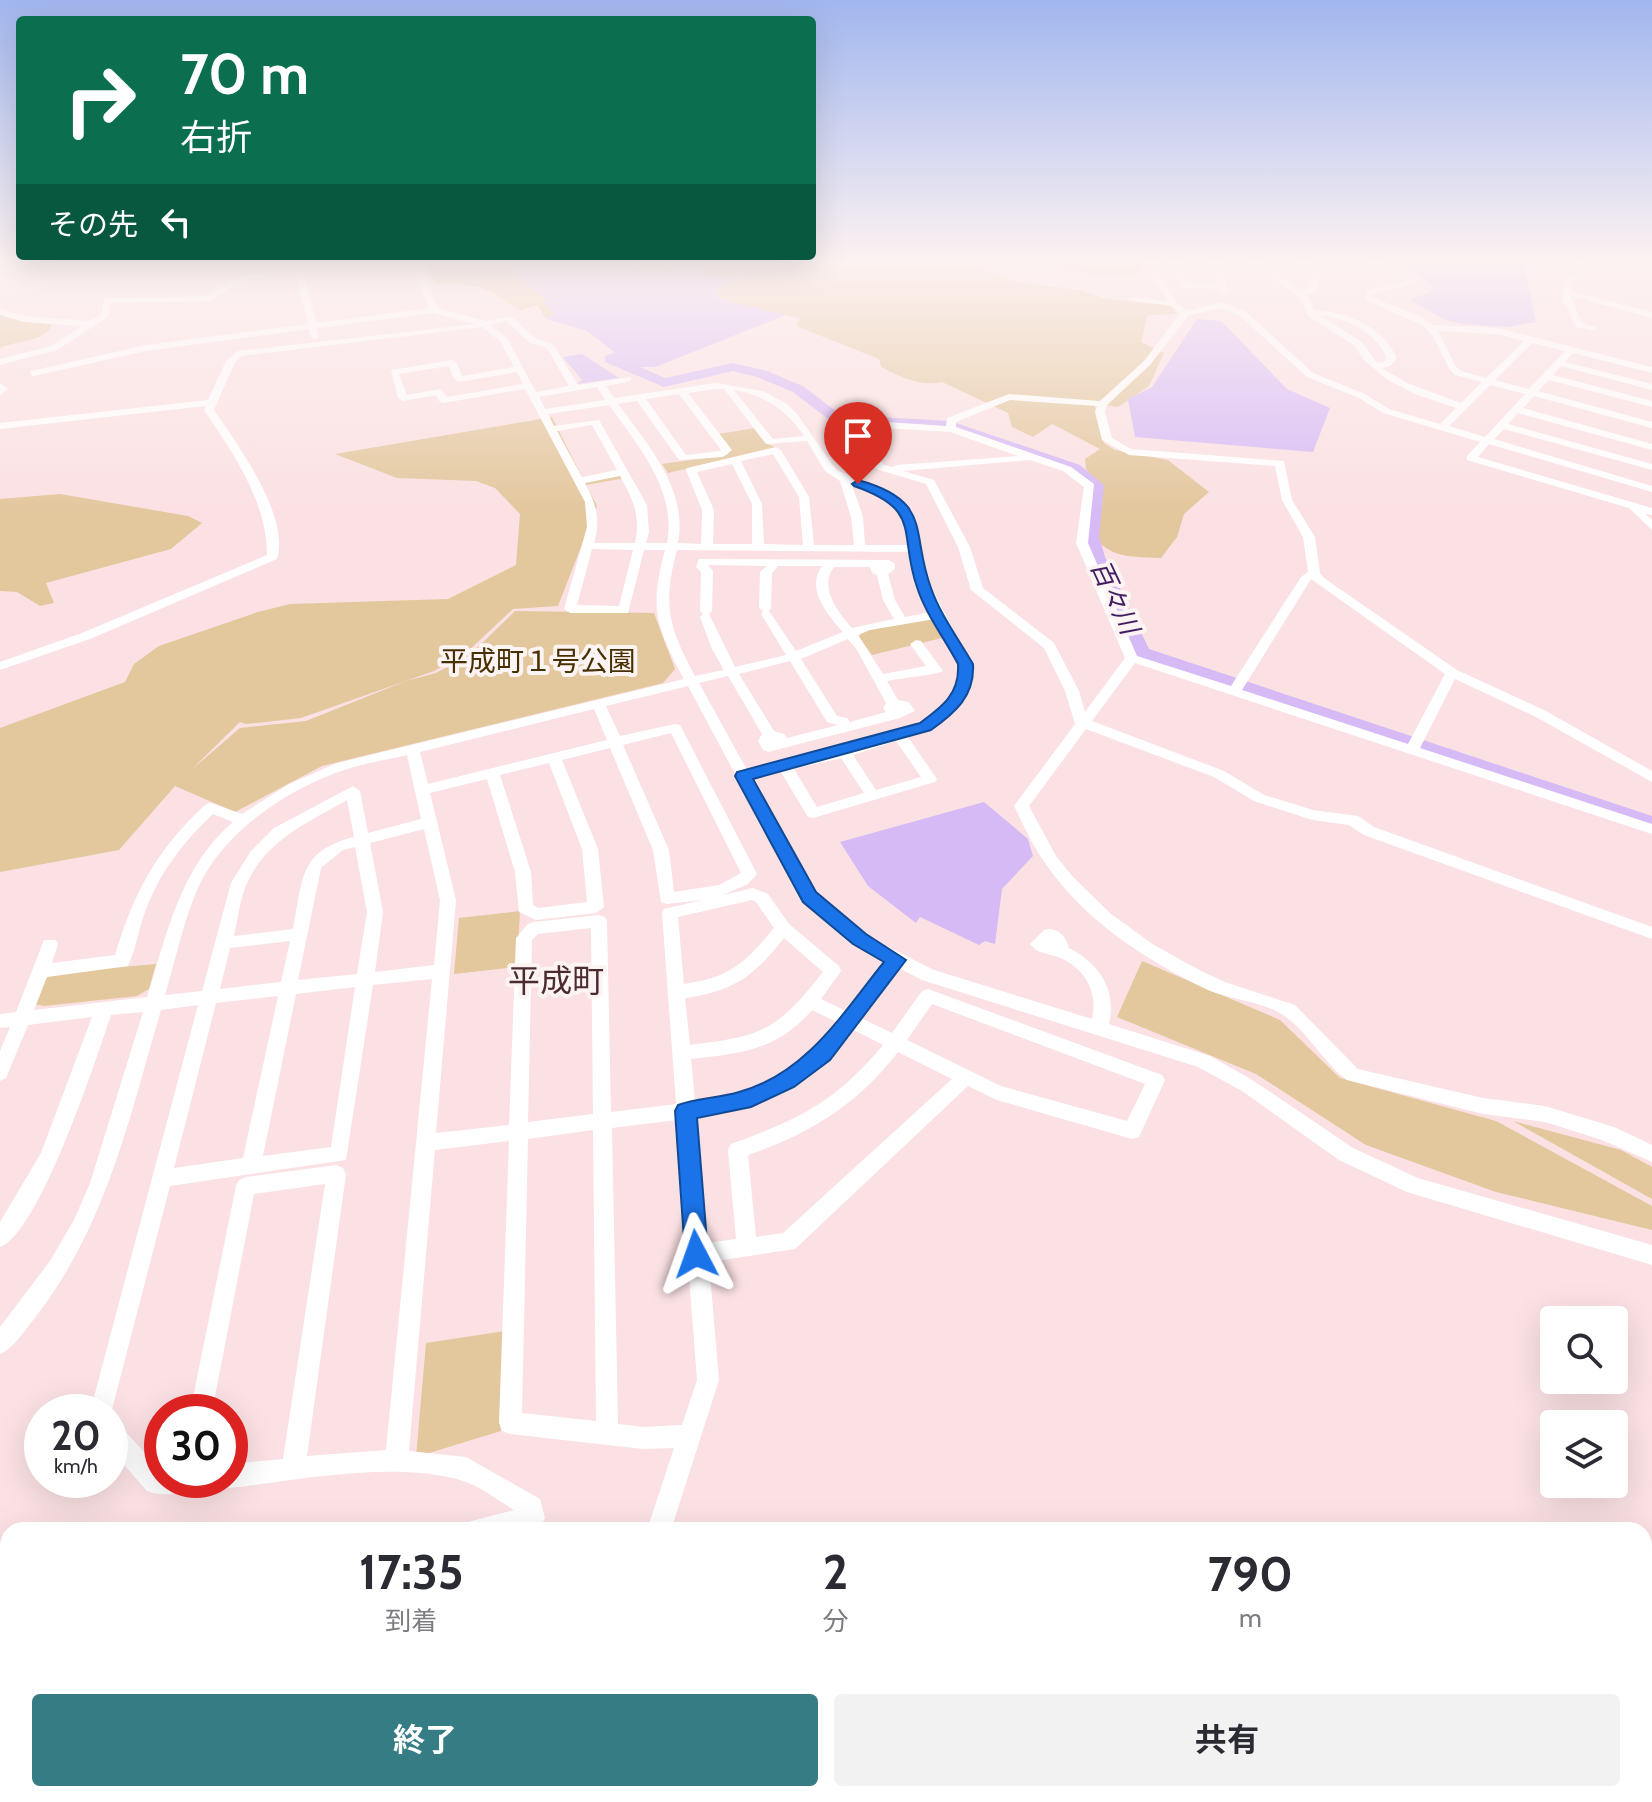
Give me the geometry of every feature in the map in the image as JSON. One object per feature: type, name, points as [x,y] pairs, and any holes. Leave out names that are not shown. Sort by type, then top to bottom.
[{"type":"street","points":[[0,362],[54,348],[61,343]]},
{"type":"street","points":[[34,373],[127,351],[181,343]]},
{"type":"street","points":[[246,343],[247,352]]},
{"type":"street","points":[[0,666],[86,636],[273,557],[275,543],[246,464],[209,410],[234,357],[247,352],[320,343]]},
{"type":"street","points":[[505,343],[591,509],[589,546],[570,609],[624,610],[640,546],[642,505],[595,422],[552,429]]},
{"type":"street","points":[[510,352],[535,348],[542,343]]},
{"type":"street","points":[[545,343],[550,346],[575,388]]},
{"type":"street","points":[[1162,343],[1147,363],[1102,404],[1100,412],[1107,440],[1129,452],[1280,463],[1287,500],[1309,537],[1314,574],[1351,605],[1452,673],[1541,714],[1652,777]]},
{"type":"street","points":[[1275,343],[1310,375],[1362,396],[1390,413],[1650,484],[1632,506]]},
{"type":"street","points":[[1358,343],[1362,356],[1414,391],[1464,407]]},
{"type":"street","points":[[1375,366],[1390,362],[1392,356],[1382,343]]},
{"type":"street","points":[[1443,343],[1451,367],[1488,381],[1652,425]]},
{"type":"street","points":[[1441,428],[1527,343]]},
{"type":"street","points":[[1546,343],[1652,370]]},
{"type":"street","points":[[1571,350],[1471,458],[1652,512]]},
{"type":"street","points":[[440,392],[403,398],[394,372],[452,363],[459,379],[520,369]]},
{"type":"street","points":[[1558,363],[1652,387]]},
{"type":"street","points":[[428,367],[443,400],[575,388],[628,379]]},
{"type":"street","points":[[1546,376],[1652,404]]},
{"type":"street","points":[[600,384],[642,445],[670,495],[675,518],[663,582],[662,612],[669,640],[809,897],[859,939],[896,960],[948,982],[1176,1050],[1226,1072],[1346,1154],[1414,1186],[1652,1255]]},
{"type":"street","points":[[543,412],[726,386],[771,395],[810,438],[828,468],[845,480],[880,491],[901,505],[911,519],[924,588],[966,664],[961,694],[949,709],[925,727],[743,776]]},
{"type":"street","points":[[726,386],[770,442],[810,438]]},
{"type":"street","points":[[639,396],[683,458],[723,454],[727,450],[681,390]]},
{"type":"street","points":[[951,429],[951,420],[1009,397],[1102,404]]},
{"type":"street","points":[[0,426],[211,403]]},
{"type":"street","points":[[1516,409],[1652,447]]},
{"type":"street","points":[[1081,722],[1072,691],[1049,646],[977,590],[964,547],[930,482],[880,467],[865,453],[854,434],[842,422],[951,429],[1067,469],[1090,486],[1082,543],[1132,658],[1652,829]]},
{"type":"street","points":[[1502,425],[1652,467]]},
{"type":"street","points":[[809,548],[804,497],[776,450],[691,470],[708,510],[710,565],[706,614],[713,639],[769,734],[765,741],[768,747],[837,726],[872,721],[894,709],[863,649],[827,606],[825,566]]},
{"type":"street","points":[[892,470],[1032,457]]},
{"type":"street","points":[[734,458],[757,504],[758,547]]},
{"type":"street","points":[[579,481],[625,472]]},
{"type":"street","points":[[845,480],[857,517],[860,548]]},
{"type":"street","points":[[1632,506],[1652,527]]},
{"type":"street","points":[[589,546],[915,549]]},
{"type":"street","points":[[710,565],[879,568],[889,600],[901,620]]},
{"type":"street","points":[[767,566],[766,611],[780,639],[796,656],[837,726]]},
{"type":"street","points":[[1235,690],[1307,577],[1314,574]]},
{"type":"street","points":[[0,1343],[47,1284],[83,1224],[100,1183],[193,881],[210,853],[243,820],[280,794],[321,774],[412,748],[796,656],[849,634],[901,620],[938,615]]},
{"type":"street","points":[[878,679],[924,665],[916,644]]},
{"type":"street","points":[[1132,658],[1021,806],[1049,858],[1074,888],[1130,937],[1220,987],[1287,1009],[1338,1066],[1353,1075],[1483,1106],[1545,1114],[1607,1133],[1652,1154]]},
{"type":"street","points":[[1413,748],[1452,673]]},
{"type":"street","points":[[422,790],[615,742],[675,728],[749,874],[743,882],[694,895],[667,898],[661,850],[615,742],[598,703]]},
{"type":"street","points":[[872,721],[884,740]]},
{"type":"street","points":[[1081,722],[1219,774],[1259,798],[1312,815],[1353,820],[1369,831],[1652,933]]},
{"type":"street","points":[[785,766],[813,813],[930,779],[900,736]]},
{"type":"street","points":[[808,737],[820,757]]},
{"type":"street","points":[[397,1461],[448,900],[412,748]]},
{"type":"street","points":[[843,751],[873,796]]},
{"type":"street","points":[[492,773],[523,872],[525,908],[536,914],[596,907],[590,849],[554,757]]},
{"type":"street","points":[[106,1394],[208,998],[239,883],[256,855],[279,832],[353,791],[375,912],[339,1154],[162,1178]]},
{"type":"street","points":[[41,971],[122,961],[144,890],[176,841],[211,808],[243,820]]},
{"type":"street","points":[[251,1165],[316,862],[333,848],[430,822]]},
{"type":"street","points":[[661,1522],[708,1380],[670,913],[753,894],[762,898],[783,928],[833,971],[788,1027],[765,1040],[682,1053]]},
{"type":"street","points":[[607,1433],[599,921],[534,928],[524,938],[510,1423],[643,1438],[688,1436]]},
{"type":"street","points":[[677,992],[718,986],[742,976],[783,928]]},
{"type":"street","points":[[223,943],[299,934]]},
{"type":"street","points":[[0,1073],[50,944]]},
{"type":"street","points":[[1061,952],[1091,972],[1103,990],[1099,1027]]},
{"type":"street","points":[[426,1143],[685,1111],[744,1100],[787,1080],[822,1054],[896,960]]},
{"type":"street","points":[[0,1021],[441,971]]},
{"type":"street","points":[[747,1247],[738,1150],[792,1132],[825,1114],[866,1079],[895,1043],[928,996],[1156,1080],[1132,1131],[997,1092],[895,1043],[849,1023],[810,1001]]},
{"type":"street","points":[[0,1238],[27,1202],[56,1148],[104,1009]]},
{"type":"street","points":[[696,1254],[788,1242],[966,1077]]},
{"type":"street","points":[[205,1394],[246,1186],[336,1174],[293,1470]]},
{"type":"street","points":[[128,1452],[144,1471]]},
{"type":"street","points":[[248,1474],[397,1461],[466,1469],[532,1507],[533,1518],[514,1522]]},
{"type":"green space","points":[[839,343],[1143,343],[1164,353],[1149,386],[1118,407],[1094,403],[1104,443],[1115,450],[1168,460],[1209,492],[1184,514],[1177,537],[1161,558],[1117,554],[1101,544],[1085,525],[1099,486],[1086,469],[1085,459],[1100,449],[1052,424],[1033,437],[1012,427],[1008,413],[942,382],[918,382],[896,374],[881,367],[879,359]]},
{"type":"green space","name":"平成町１号公園","points":[[552,417],[584,481],[623,474],[625,478],[586,485],[597,506],[558,606],[513,609],[465,654],[434,671],[301,718],[240,722],[190,771],[240,728],[306,721],[406,681],[436,673],[472,653],[515,611],[654,613],[675,669],[663,683],[322,766],[235,812],[175,786],[119,850],[0,872],[0,728],[125,682],[134,664],[159,646],[258,612],[290,604],[448,599],[516,565],[520,514],[495,488],[476,481],[397,478],[335,454]]},
{"type":"green space","points":[[755,428],[767,444],[778,448],[668,473],[662,464],[727,455],[731,450],[719,434]]},
{"type":"green space","points":[[60,494],[188,516],[202,523],[171,549],[46,583],[54,603],[40,606],[17,592],[0,591],[0,499]]},
{"type":"green space","points":[[936,620],[946,637],[872,655],[859,637],[862,631]]},
{"type":"green space","points":[[520,911],[517,967],[454,974],[459,918]]},
{"type":"green space","points":[[1142,961],[1280,1020],[1340,1078],[1496,1121],[1652,1206],[1652,1230],[1496,1192],[1366,1145],[1256,1074],[1117,1017]]},
{"type":"green space","points":[[156,964],[149,989],[137,996],[44,1006],[34,1004],[42,980],[56,973]]},
{"type":"green space","points":[[1513,1121],[1621,1150],[1652,1167],[1652,1199]]},
{"type":"green space","points":[[505,1331],[501,1431],[416,1457],[426,1343]]},
{"type":"shaded area","points":[[603,343],[715,343],[655,367],[637,367],[610,357],[617,354]]},
{"type":"shaded area","points":[[1181,343],[1242,343],[1287,389],[1330,408],[1313,452],[1135,437],[1128,399],[1152,387]]},
{"type":"shaded area","points":[[582,354],[619,378],[577,384],[582,380],[563,357]]},
{"type":"shaded area","points":[[984,802],[1028,839],[1033,856],[1002,889],[995,944],[985,941],[979,945],[920,917],[916,923],[868,886],[840,842]]},
{"type":"waterway","name":"百々川","points":[[626,343],[632,351],[610,359],[664,383],[733,367],[762,374],[798,389],[837,419],[945,424],[1074,468],[1096,485],[1090,536],[1096,557],[1141,653],[1652,824]]},
{"type":"district","name":"平成町","points":[[556,981]]},
{"type":"route","points":[[696,1254],[685,1111],[744,1100],[787,1080],[822,1054],[896,960],[859,939],[809,897],[743,776],[925,727],[949,709],[961,694],[966,676],[966,664],[926,594],[919,574],[911,519],[901,505],[880,491],[858,484]]}]
